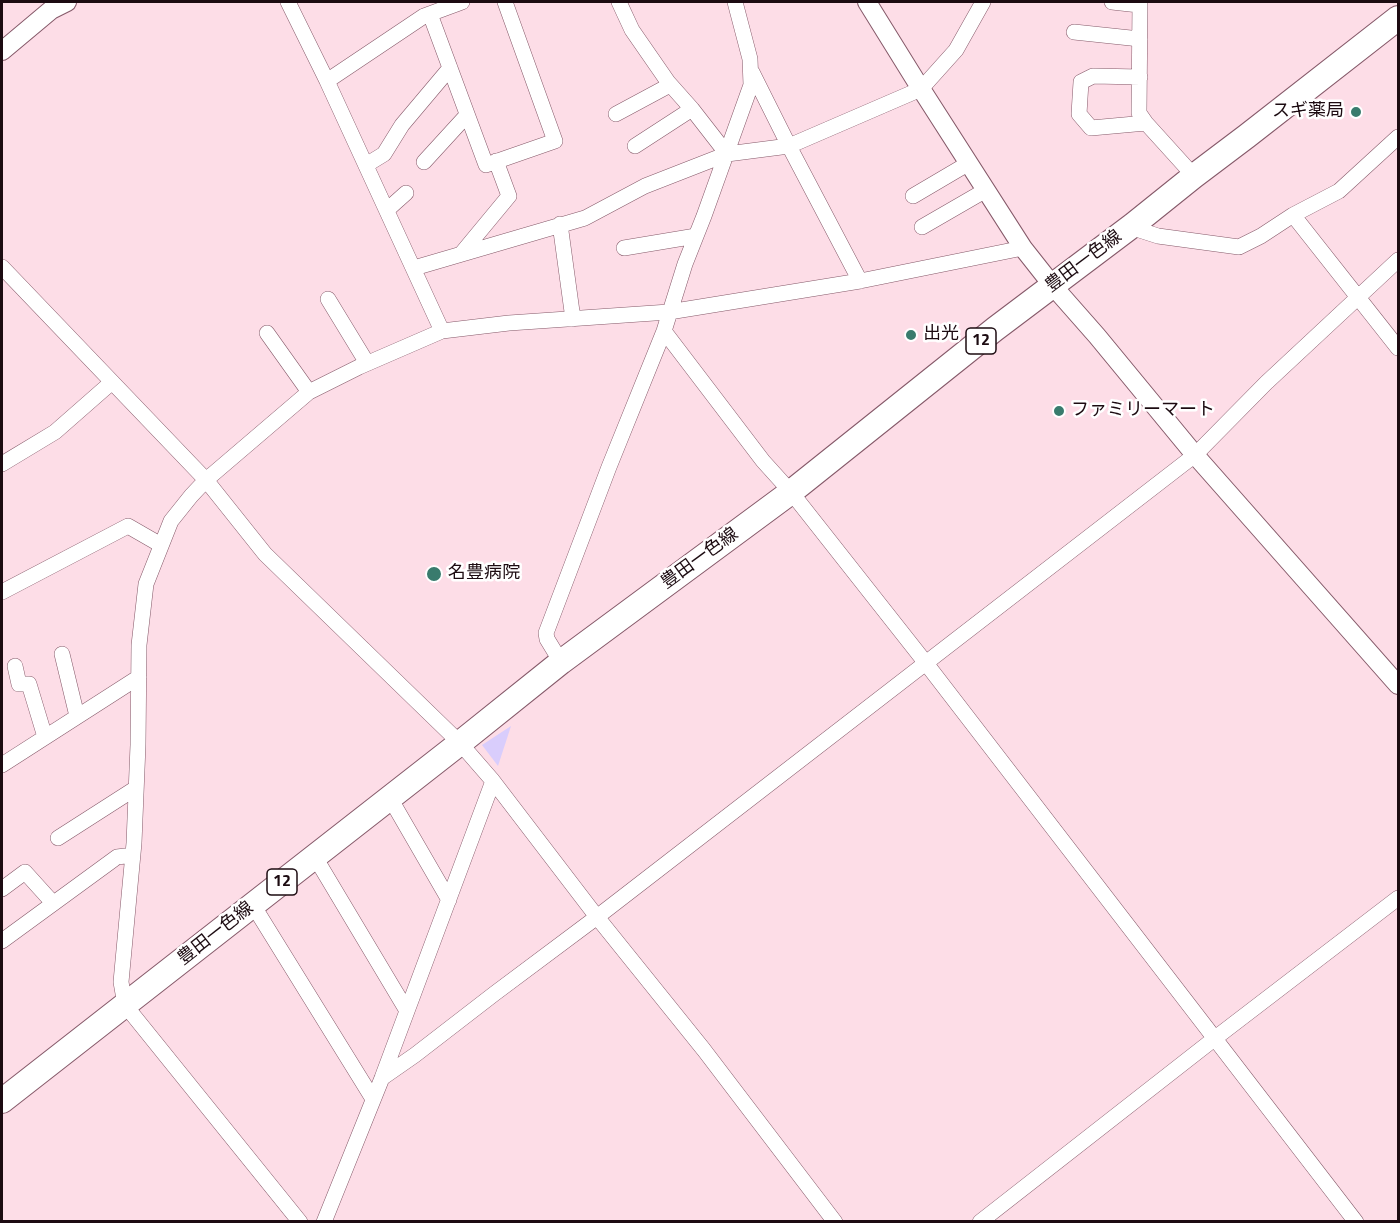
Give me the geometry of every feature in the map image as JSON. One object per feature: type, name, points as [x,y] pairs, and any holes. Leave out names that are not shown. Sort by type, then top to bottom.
[{"type":"main road","name":"豊田一色線","points":[[2,1101],[561,662],[791,492],[995,329],[1398,18]]},
{"type":"street","points":[[2,51],[51,10],[67,2]]},
{"type":"street","points":[[288,2],[327,81],[442,331]]},
{"type":"street","points":[[327,81],[424,16],[462,2]]},
{"type":"street","points":[[430,14],[486,165],[555,141],[505,2]]},
{"type":"street","points":[[619,2],[632,30],[670,85],[727,154]]},
{"type":"street","points":[[561,662],[547,639],[546,633],[664,331],[685,264],[751,85],[750,59],[735,2]]},
{"type":"street","points":[[867,2],[1023,248],[1195,455],[1398,685]]},
{"type":"street","points":[[414,268],[585,218],[645,186],[727,154],[789,146],[921,89],[956,50],[983,2]]},
{"type":"street","points":[[1112,2],[1140,3],[1139,113],[1194,176]]},
{"type":"street","points":[[1074,32],[1140,39]]},
{"type":"street","points":[[750,67],[860,281]]},
{"type":"street","points":[[366,165],[384,154],[402,125],[450,68]]},
{"type":"street","points":[[1140,77],[1093,76],[1081,82],[1079,114],[1090,128],[1146,123]]},
{"type":"street","points":[[616,114],[670,85]]},
{"type":"street","points":[[635,146],[692,109]]},
{"type":"street","points":[[424,162],[467,115]]},
{"type":"street","points":[[1130,227],[1158,236],[1239,247],[1339,191],[1398,137]]},
{"type":"street","points":[[461,254],[509,196],[496,161]]},
{"type":"street","points":[[913,196],[969,163]]},
{"type":"street","points":[[922,227],[986,190]]},
{"type":"street","points":[[387,210],[406,193]]},
{"type":"street","points":[[1293,215],[1398,348]]},
{"type":"street","points":[[560,224],[573,319]]},
{"type":"street","points":[[624,248],[696,236]]},
{"type":"street","points":[[300,1221],[125,1005],[121,982],[133,855],[139,645],[146,584],[171,521],[206,480],[309,392],[367,363],[442,331],[509,323],[669,312],[860,281],[1023,248]]},
{"type":"street","points":[[382,1078],[597,917],[1195,455],[1266,384],[1398,261]]},
{"type":"street","points":[[2,267],[206,480],[265,554],[460,743],[493,781],[835,1221]]},
{"type":"street","points":[[328,299],[367,363]]},
{"type":"street","points":[[664,331],[763,460],[791,492],[925,662],[1356,1221]]},
{"type":"street","points":[[267,333],[309,392]]},
{"type":"street","points":[[2,464],[55,432],[112,381]]},
{"type":"street","points":[[2,592],[128,526],[161,545]]},
{"type":"street","points":[[62,654],[77,716]]},
{"type":"street","points":[[15,666],[19,684],[29,684],[45,737]]},
{"type":"street","points":[[2,765],[139,677]]},
{"type":"street","points":[[324,1221],[382,1078],[493,781]]},
{"type":"street","points":[[58,838],[136,788]]},
{"type":"street","points":[[390,798],[449,900]]},
{"type":"street","points":[[2,941],[117,857],[133,855]]},
{"type":"street","points":[[315,856],[407,1011]]},
{"type":"street","points":[[2,889],[26,872],[53,903]]},
{"type":"street","points":[[980,1221],[1398,898]]},
{"type":"street","points":[[254,905],[373,1099]]},
{"type":"shaded area","points":[[511,726],[498,766],[482,745]]},
{"type":"place","name":"スギ薬局","points":[[1356,112]]},
{"type":"place","name":"出光","points":[[911,335]]},
{"type":"place","name":"ファミリーマート","points":[[1059,411]]},
{"type":"place","name":"名豊病院","points":[[434,574]]}]
